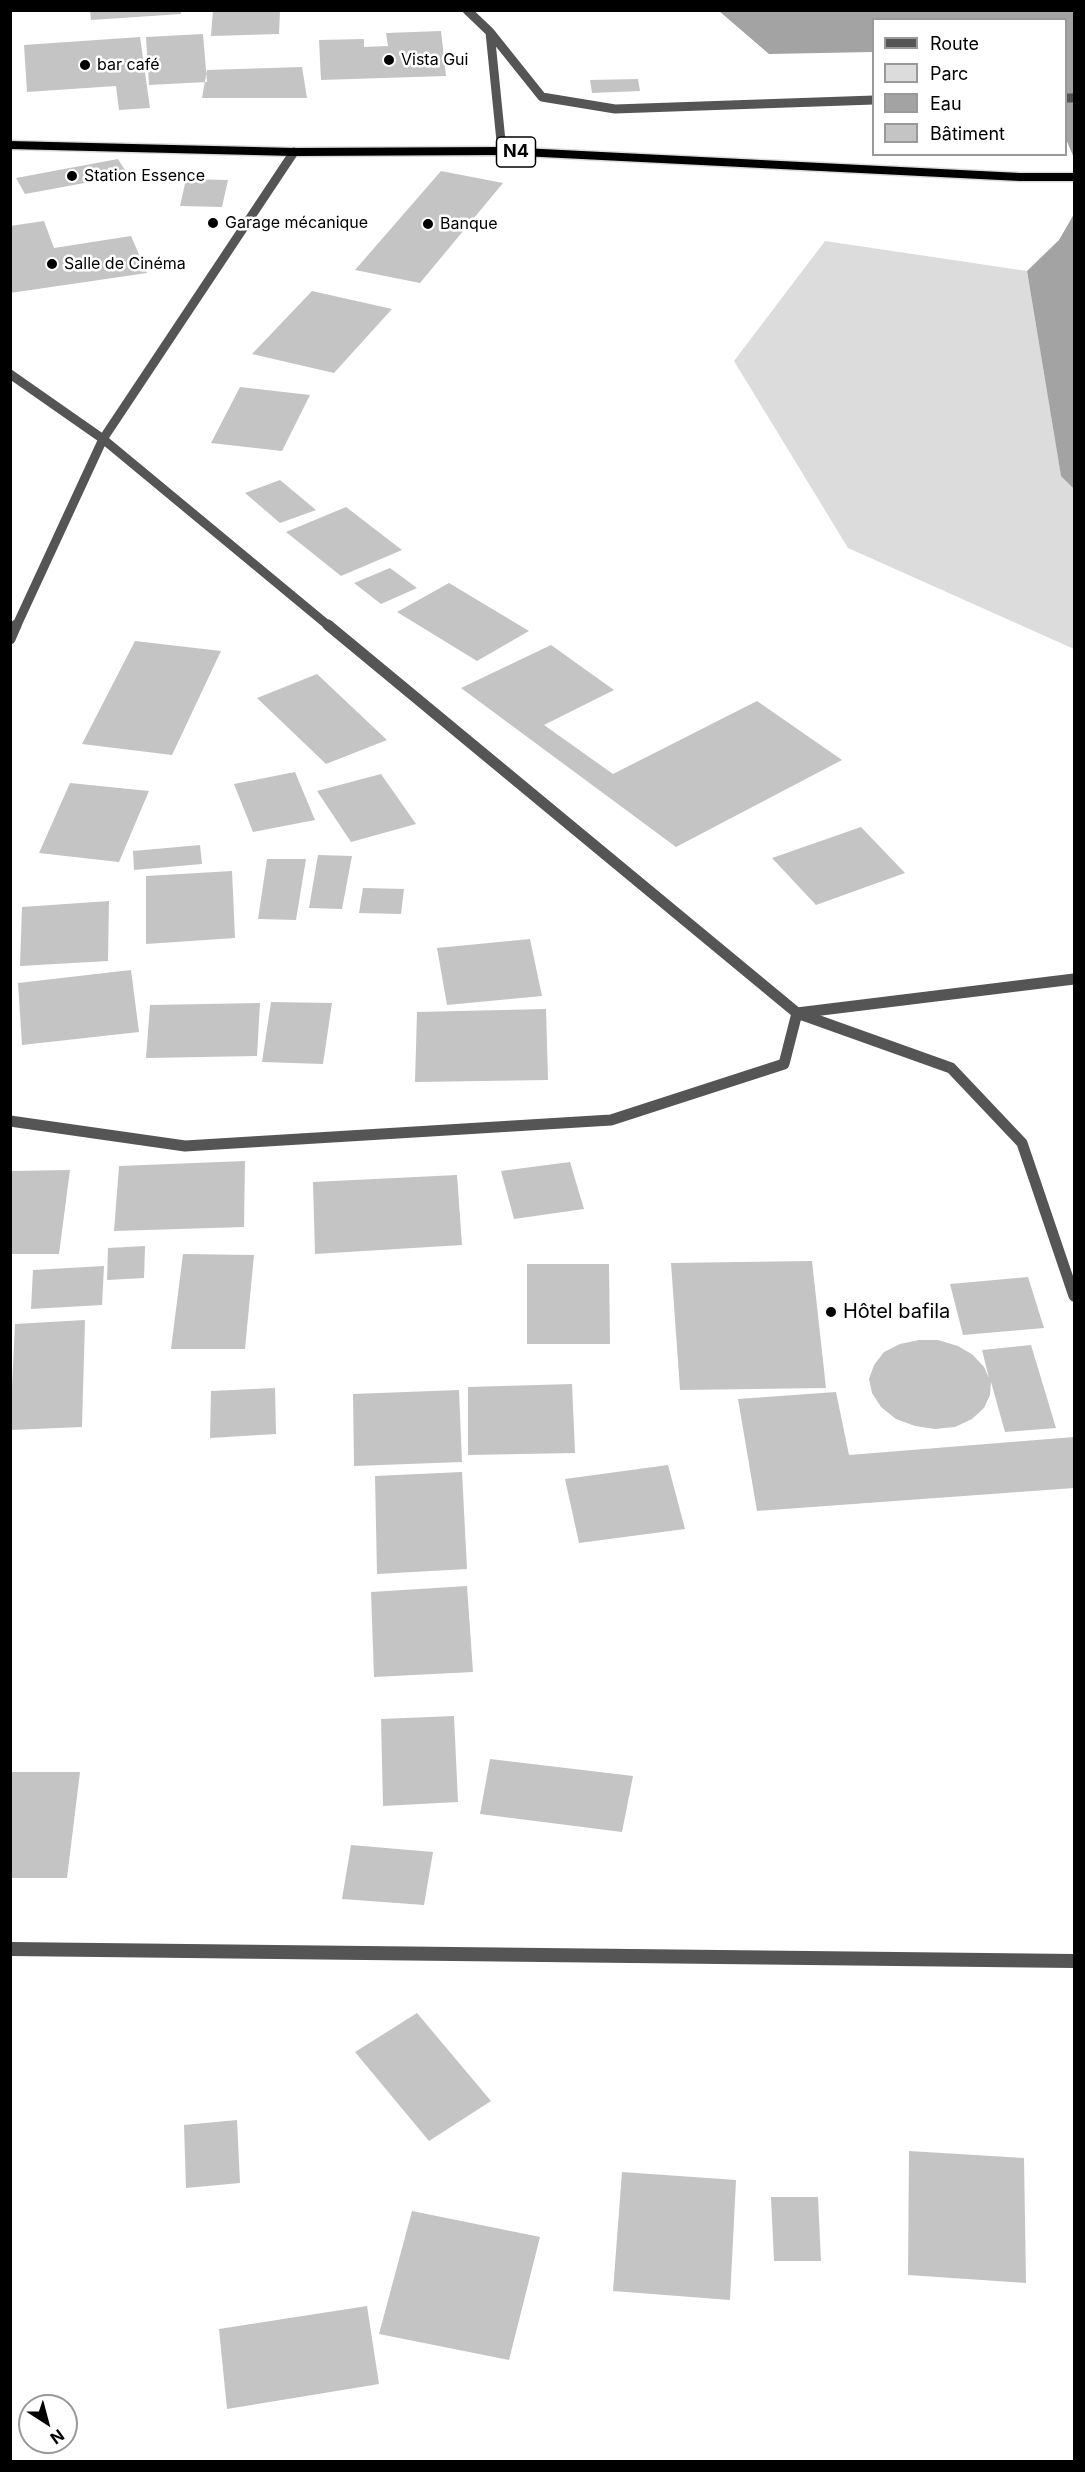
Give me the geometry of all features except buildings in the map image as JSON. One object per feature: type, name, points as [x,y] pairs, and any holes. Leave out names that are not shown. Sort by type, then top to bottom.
[{"type":"highway","name":"N4","points":[[10,145],[294,152],[502,151],[1020,177],[1074,177]]},
{"type":"street","points":[[467,10],[490,32],[542,97],[615,110],[872,100]]},
{"type":"street","points":[[490,32],[502,151]]},
{"type":"street","points":[[10,639],[103,439],[294,152]]},
{"type":"street","points":[[10,374],[103,439],[797,1013],[951,1068],[1022,1143],[1074,1296]]},
{"type":"street","points":[[797,1013],[1074,979]]},
{"type":"street","points":[[10,1121],[185,1146],[611,1120],[784,1064],[797,1013]]},
{"type":"street","points":[[10,1948],[1074,1961]]},
{"type":"green space","points":[[825,241],[1027,271],[1061,475],[1074,489],[1074,649],[848,548],[734,361]]},
{"type":"water","points":[[719,11],[1074,11],[1074,158],[1067,141],[1067,18],[872,18],[872,52],[769,54]]},
{"type":"water","points":[[1074,214],[1074,489],[1061,476],[1027,271],[1059,240]]},
{"type":"place","name":"Vista Gui","points":[[389,60]]},
{"type":"place","name":"bar café","points":[[85,65]]},
{"type":"place","name":"Station Essence","points":[[72,176]]},
{"type":"place","name":"Garage mécanique","points":[[213,223]]},
{"type":"place","name":"Banque","points":[[428,224]]},
{"type":"place","name":"Salle de Cinéma","points":[[52,264]]},
{"type":"place","name":"Hôtel bafila","points":[[831,1312]]}]
